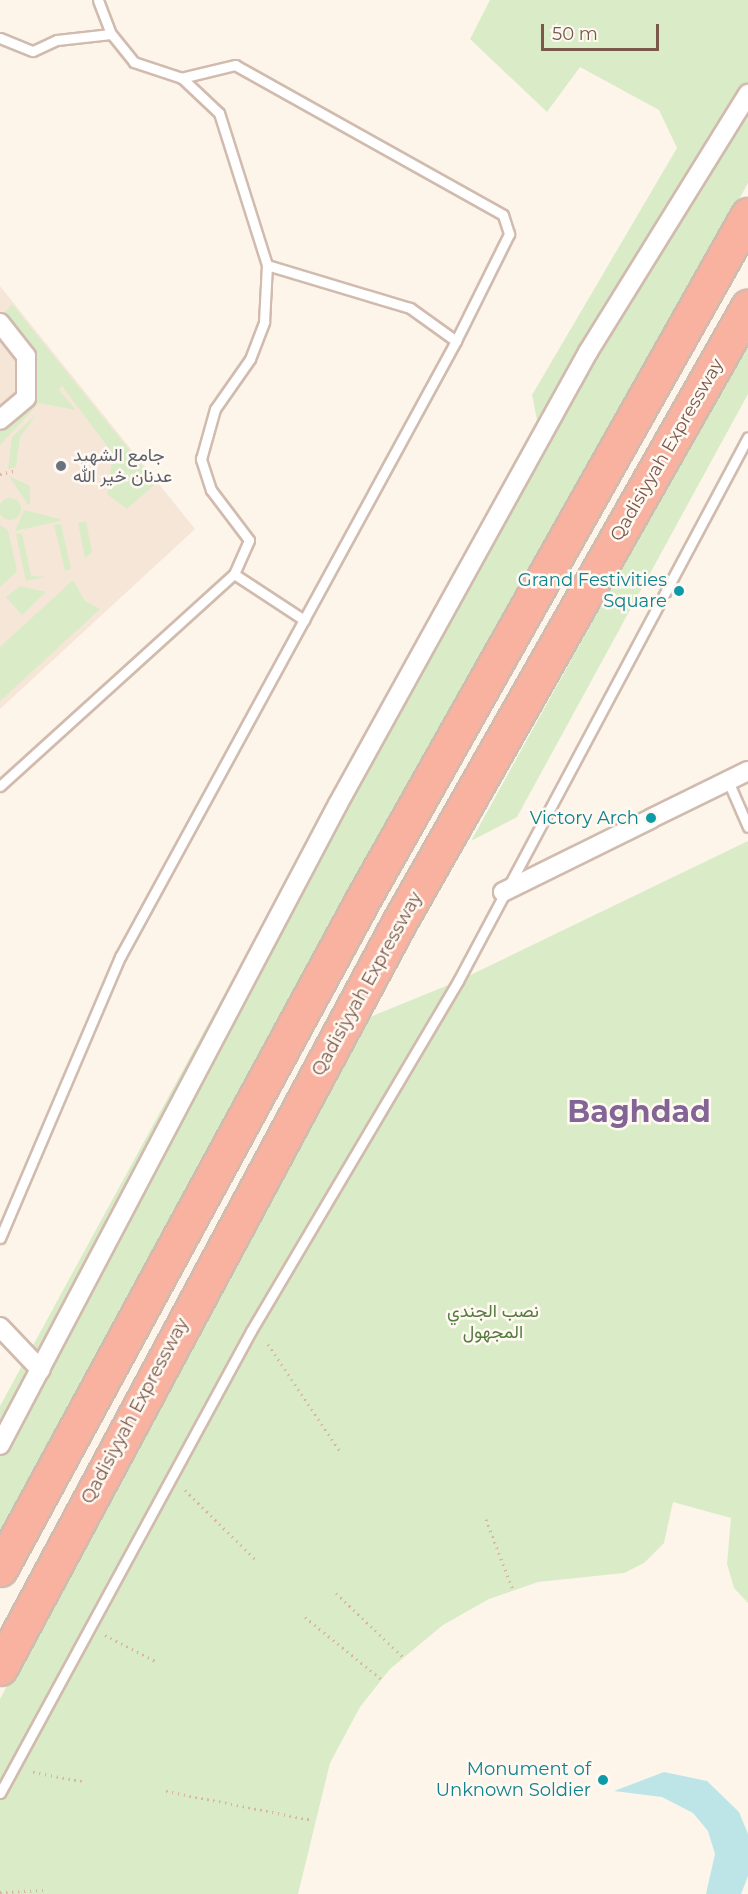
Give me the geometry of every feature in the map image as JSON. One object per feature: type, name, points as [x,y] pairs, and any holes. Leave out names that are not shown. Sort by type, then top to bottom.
[{"type":"highway","points":[[0,1569],[363,899],[748,215]]},
{"type":"highway","name":"Qadisiyyah Expressway","points":[[0,1668],[401,919],[748,307]]},
{"type":"street","points":[[0,1445],[355,773],[588,352],[748,94]]},
{"type":"street","points":[[0,323],[26,356],[26,398],[0,420]]},
{"type":"street","points":[[502,892],[748,771]]},
{"type":"street","points":[[0,1327],[41,1370]]},
{"type":"lane","points":[[0,786],[234,573],[249,540],[211,490],[201,459],[215,409],[250,359],[264,322],[267,265],[219,113],[181,78],[134,62],[111,34],[98,0]]},
{"type":"lane","points":[[0,38],[33,51],[57,40],[111,34]]},
{"type":"lane","points":[[0,1238],[120,957],[456,341],[509,234],[503,215],[235,66],[181,78]]},
{"type":"lane","points":[[267,265],[410,308],[456,341]]},
{"type":"lane","points":[[0,1793],[251,1331],[458,981],[502,892],[748,437]]},
{"type":"lane","points":[[234,573],[304,620]]},
{"type":"lane","points":[[728,781],[748,827]]},
{"type":"path","points":[[0,474],[17,470]]},
{"type":"path","points":[[268,1344],[341,1453]]},
{"type":"path","points":[[184,1490],[257,1561]]},
{"type":"path","points":[[486,1519],[513,1590]]},
{"type":"path","points":[[336,1593],[403,1657]]},
{"type":"path","points":[[305,1617],[381,1679]]},
{"type":"path","points":[[105,1635],[157,1662]]},
{"type":"path","points":[[33,1772],[82,1781]]},
{"type":"path","points":[[166,1791],[312,1820]]},
{"type":"path","points":[[0,1892],[43,1890]]},
{"type":"shaded area","points":[[0,286],[195,529],[0,709]]},
{"type":"green space","points":[[490,0],[748,0],[748,183],[0,1540],[0,1406],[537,420],[532,395],[677,148],[659,110],[580,67],[547,112],[470,39]]},
{"type":"green space","points":[[12,304],[156,483],[127,509],[107,494],[113,454],[62,386],[59,390],[76,410],[39,403],[0,445],[0,424],[33,396],[37,361],[5,312]]},
{"type":"green space","points":[[748,340],[748,394],[517,817],[471,841]]},
{"type":"green space","points":[[36,415],[20,437],[16,467],[8,469],[12,437]]},
{"type":"green space","points":[[9,476],[30,486],[30,504],[28,505]]},
{"type":"green space","points":[[10,498],[20,505],[21,509],[14,519],[10,520],[0,513],[-1,509],[6,499]]},
{"type":"green space","points":[[24,510],[60,519],[60,521],[15,531]]},
{"type":"green space","points":[[86,521],[92,552],[85,558],[78,523]]},
{"type":"green space","points":[[61,524],[71,569],[65,571],[54,525]]},
{"type":"green space","points":[[0,525],[8,530],[17,571],[0,587]]},
{"type":"green space","points":[[22,533],[31,576],[46,577],[26,581],[16,534]]},
{"type":"green space","points":[[73,580],[85,601],[100,609],[0,701],[0,647]]},
{"type":"green space","points":[[20,586],[46,592],[22,615],[6,597]]},
{"type":"green space","name":"نصب الجندي المجهول","points":[[748,841],[748,1603],[734,1588],[727,1564],[731,1518],[673,1502],[664,1543],[644,1563],[624,1573],[538,1582],[489,1599],[443,1625],[390,1669],[360,1707],[330,1763],[298,1894],[0,1894],[0,1699],[370,1017],[458,981]]},
{"type":"water","points":[[664,1772],[707,1781],[739,1812],[748,1834],[748,1876],[741,1894],[706,1894],[715,1854],[708,1831],[693,1813],[662,1797],[614,1791]]},
{"type":"place","name":"جامع الشهيد عدنان خير الله","points":[[61,466]]},
{"type":"place","name":"Grand Festivities Square","points":[[679,591]]},
{"type":"place","name":"Victory Arch","points":[[651,818]]},
{"type":"place","name":"Monument of Unknown Soldier","points":[[603,1780]]},
{"type":"district","name":"Baghdad","points":[[639,1112]]}]
